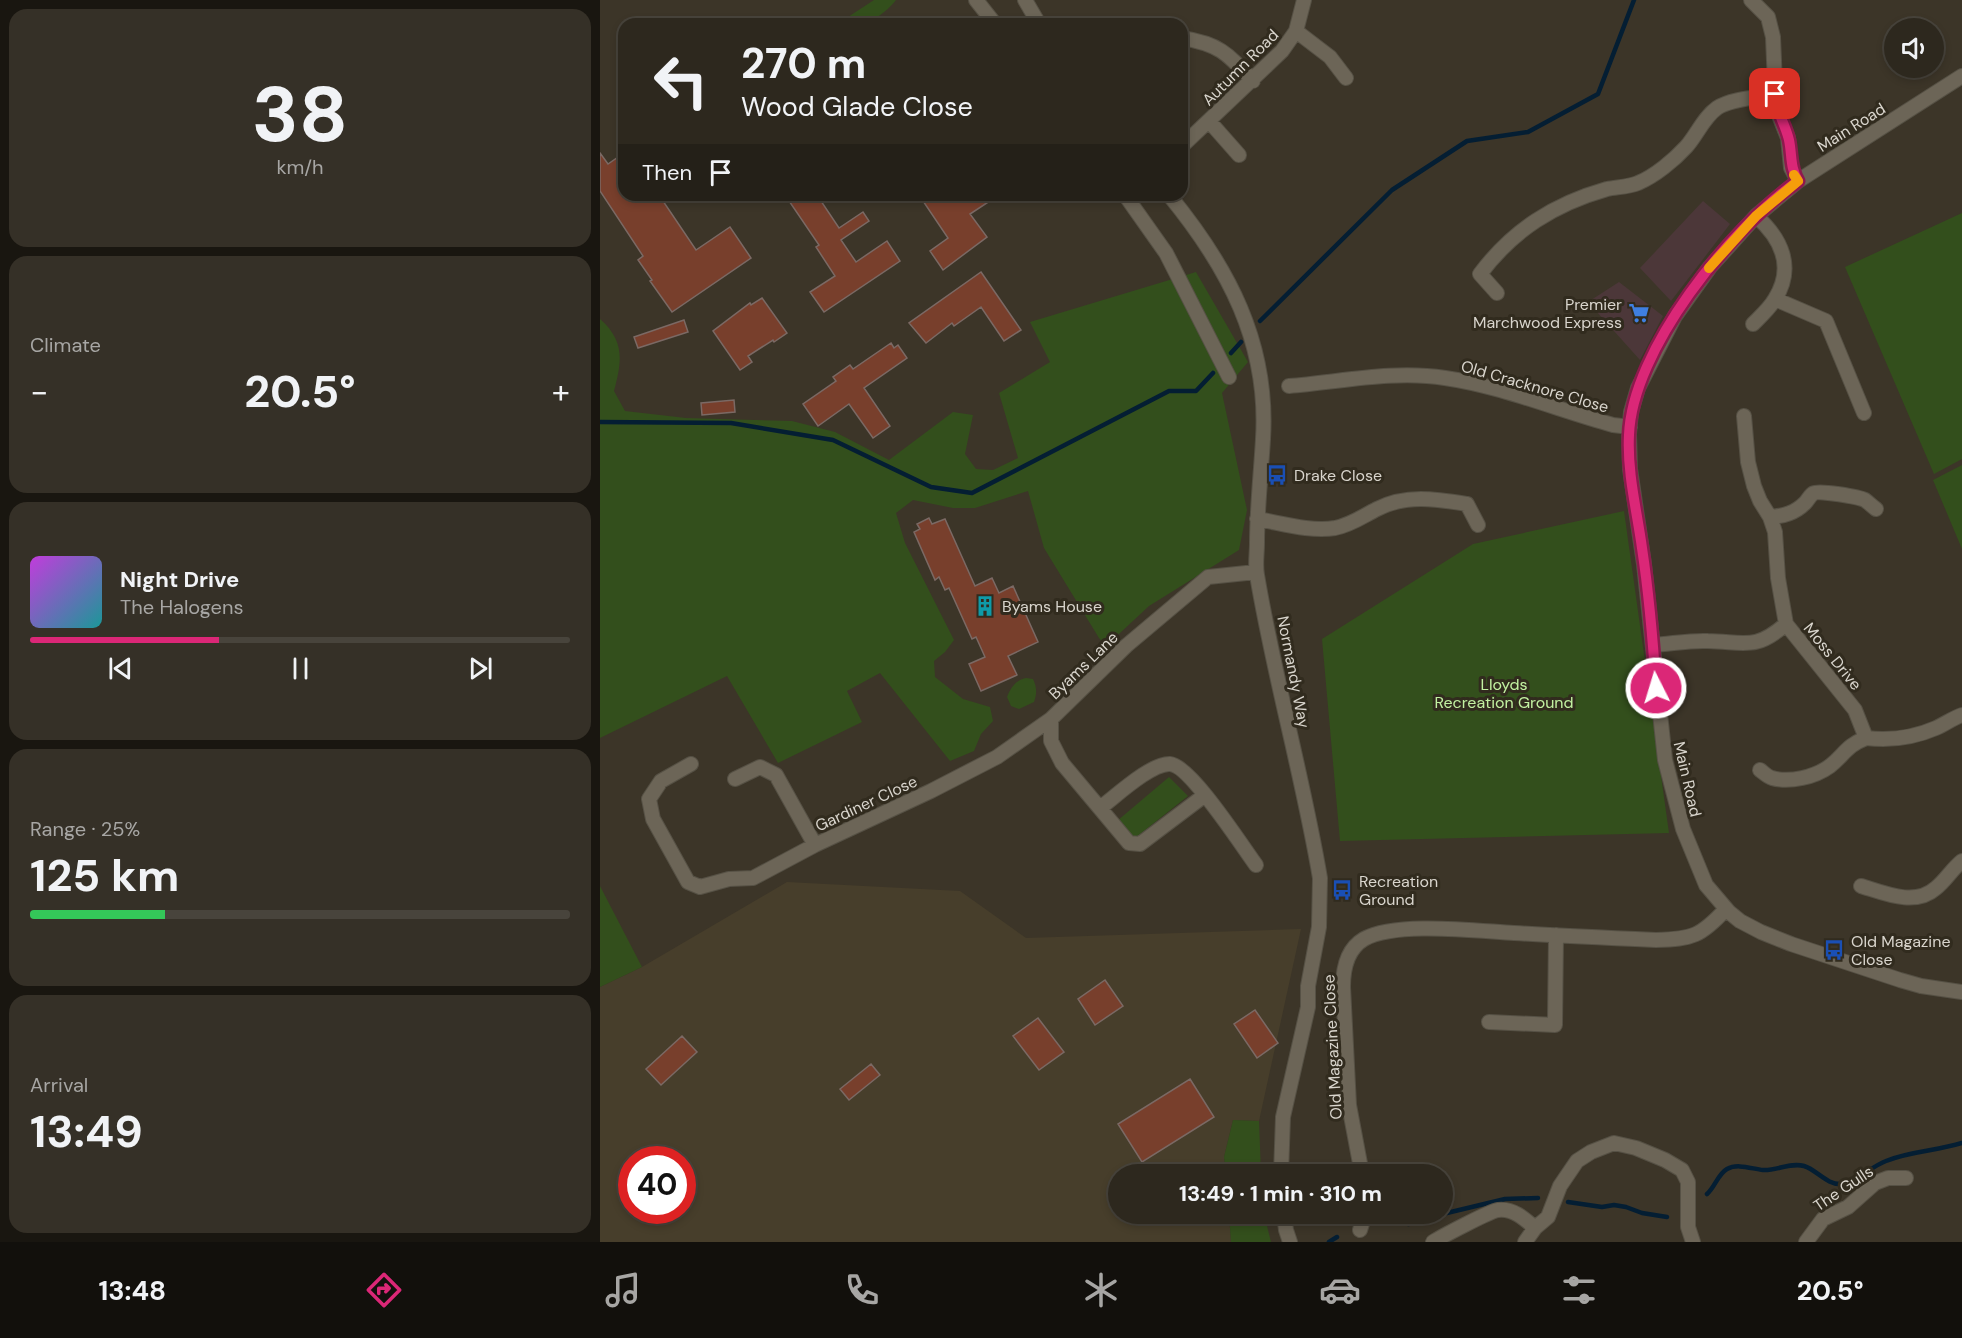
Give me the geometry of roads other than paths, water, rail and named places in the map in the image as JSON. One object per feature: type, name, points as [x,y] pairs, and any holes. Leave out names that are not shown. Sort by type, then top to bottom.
[{"type":"street","points":[[976,0],[990,18]]},
{"type":"street","points":[[1025,0],[1036,18]]},
{"type":"street","name":"Autumn Road","points":[[1188,141],[1282,51],[1296,31],[1304,0]]},
{"type":"street","points":[[1751,0],[1768,17],[1773,38],[1776,108],[1788,138],[1791,168],[1798,181]]},
{"type":"street","points":[[1296,31],[1329,57],[1346,78]]},
{"type":"street","points":[[1188,39],[1218,47],[1253,81]]},
{"type":"street","name":"Main Road","points":[[1962,76],[1798,181],[1756,216],[1710,267],[1675,316],[1638,388],[1632,406],[1630,427],[1630,469],[1643,551],[1662,741],[1676,805],[1691,852],[1706,885],[1726,909],[1740,921],[1791,944],[1910,983],[1962,992]]},
{"type":"street","points":[[1497,293],[1480,274],[1496,252],[1521,230],[1547,213],[1577,200],[1606,189],[1638,183],[1662,168],[1686,147],[1703,122],[1718,107],[1775,94]]},
{"type":"street","points":[[1209,122],[1239,155]]},
{"type":"street","points":[[1129,201],[1166,253],[1229,377]]},
{"type":"street","name":"Normandy Way","points":[[1174,201],[1191,223],[1229,283],[1254,341],[1264,415],[1256,572],[1320,878],[1319,927],[1308,986],[1308,1007],[1282,1117],[1281,1164]]},
{"type":"street","points":[[1753,324],[1776,299],[1784,278],[1785,261],[1772,231],[1756,216]]},
{"type":"street","points":[[1776,299],[1826,321],[1864,413]]},
{"type":"street","name":"Old Cracknore Close","points":[[1289,386],[1382,376],[1443,377],[1604,422],[1630,427]]},
{"type":"street","points":[[1744,416],[1748,462],[1754,486],[1775,532],[1778,578],[1786,624]]},
{"type":"street","points":[[1770,517],[1786,515],[1819,491],[1853,496],[1865,500],[1876,509]]},
{"type":"street","points":[[1257,519],[1305,527],[1332,528],[1352,523],[1379,508],[1406,499],[1428,498],[1467,504],[1478,525]]},
{"type":"street","name":"Byams Lane","points":[[931,791],[997,757],[1051,719],[1126,646],[1208,577],[1256,572]]},
{"type":"street","name":"Moss Drive","points":[[1653,645],[1709,641],[1756,643],[1773,636],[1786,624],[1855,710],[1866,738]]},
{"type":"street","points":[[1760,770],[1771,778],[1809,777],[1827,768],[1842,756],[1851,744],[1866,738],[1884,741],[1910,738],[1962,715]]},
{"type":"street","points":[[1051,719],[1051,741],[1062,763],[1128,843],[1140,844],[1205,795]]},
{"type":"street","name":"Gardiner Close","points":[[691,764],[661,781],[649,799],[653,819],[688,882],[700,886],[729,879],[753,878],[815,845],[931,791]]},
{"type":"street","points":[[1100,808],[1155,767],[1169,764],[1182,768],[1205,795],[1256,865]]},
{"type":"street","name":"Gardiner Close","points":[[735,779],[760,767],[776,775],[815,845]]},
{"type":"street","points":[[1861,886],[1902,897],[1922,896],[1938,887],[1962,861]]},
{"type":"street","name":"Old Magazine Close","points":[[1360,1164],[1349,1105],[1343,987],[1345,965],[1353,949],[1366,938],[1404,930],[1442,930],[1656,940],[1679,939],[1699,934],[1726,909]]},
{"type":"street","points":[[1489,1022],[1555,1025],[1556,935]]},
{"type":"street","points":[[1525,1242],[1535,1228],[1548,1217],[1560,1186],[1577,1161],[1591,1152],[1614,1143],[1636,1148],[1682,1170],[1688,1182],[1688,1227],[1693,1242]]},
{"type":"street","name":"The Gulls","points":[[1806,1242],[1822,1219],[1848,1207],[1875,1184],[1888,1178],[1906,1178]]},
{"type":"street","points":[[1433,1242],[1497,1210],[1512,1212],[1524,1218],[1535,1228]]},
{"type":"street","points":[[1285,1224],[1290,1242]]},
{"type":"street","points":[[1360,1230],[1362,1224]]},
{"type":"waterway","points":[[1260,321],[1392,190],[1467,141],[1528,132],[1598,94],[1634,0]]},
{"type":"waterway","points":[[1231,353],[1241,342]]},
{"type":"waterway","points":[[600,422],[731,423],[833,440],[931,487],[972,493],[1169,391],[1196,391],[1213,373]]},
{"type":"waterway","points":[[1707,1194],[1721,1174],[1731,1167],[1768,1170],[1799,1165],[1809,1168],[1831,1182],[1841,1184],[1852,1181],[1881,1163],[1895,1158],[1962,1143]]},
{"type":"waterway","points":[[1453,1212],[1505,1199],[1538,1198]]},
{"type":"waterway","points":[[1568,1202],[1602,1207],[1614,1205],[1667,1217]]},
{"type":"waterway","points":[[1329,1242],[1337,1237]]},
{"type":"place","name":"Premier Marchwood Express","points":[[1639,313]]},
{"type":"place","name":"Drake Close","points":[[1277,475]]},
{"type":"place","name":"Byams House","points":[[985,606]]},
{"type":"place","name":"Recreation Ground","points":[[1342,890]]},
{"type":"place","name":"Old Magazine Close","points":[[1834,950]]},
{"type":"park label","name":"Lloyds Recreation Ground","points":[[1504,693]]}]
